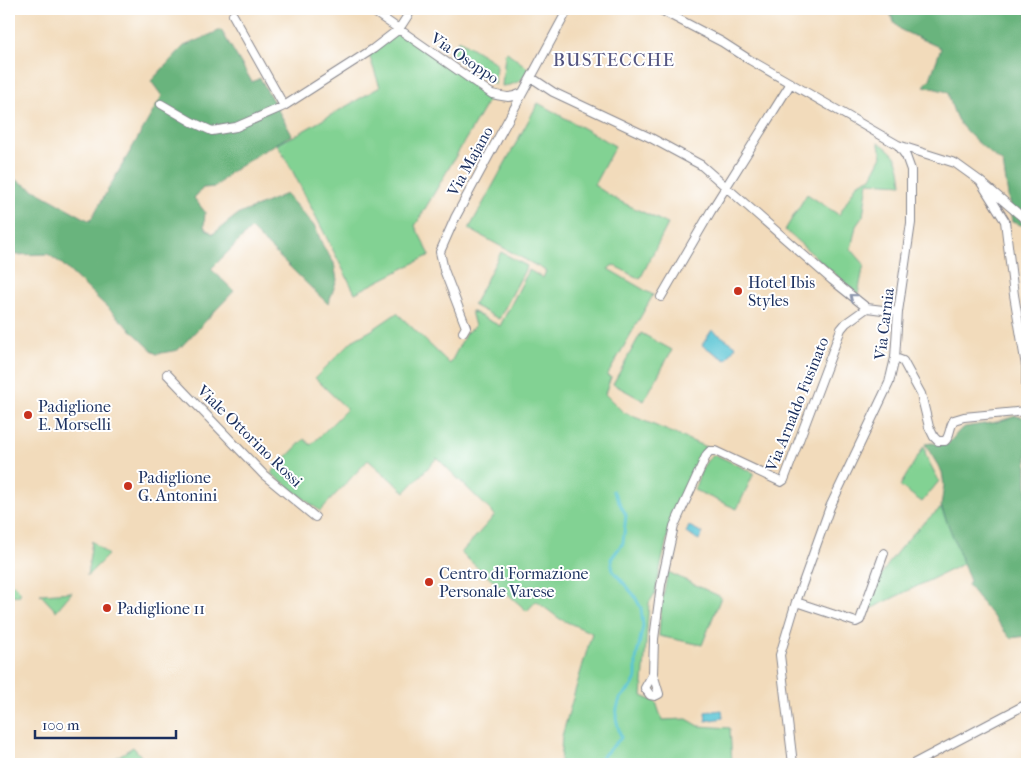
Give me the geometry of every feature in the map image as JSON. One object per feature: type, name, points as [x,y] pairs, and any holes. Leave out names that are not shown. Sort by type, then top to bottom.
[{"type":"street","name":"Via Osoppo","points":[[370,9],[492,94],[514,97],[524,92]]},
{"type":"street","points":[[161,104],[212,131],[236,127],[284,106],[373,49],[399,29],[412,9]]},
{"type":"street","name":"Via Majano","points":[[463,332],[466,327],[444,270],[440,252],[455,218],[568,9]]},
{"type":"street","points":[[659,9],[722,42],[741,55],[898,145],[955,164],[980,181],[1027,222]]},
{"type":"street","points":[[233,15],[284,106]]},
{"type":"street","points":[[532,78],[553,92],[651,138],[701,164],[832,280],[867,308],[898,312]]},
{"type":"street","points":[[661,297],[711,211],[728,187],[791,83]]},
{"type":"street","name":"Via Carnia","points":[[793,764],[780,655],[796,602],[830,507],[888,383],[895,358],[898,312],[910,231],[911,206],[911,170],[906,156],[898,145]]},
{"type":"street","points":[[895,358],[903,361],[914,382],[924,404],[931,433],[938,441],[944,442],[949,437],[951,424],[954,420],[964,417],[1026,411],[1026,366],[1014,295],[1005,221],[980,181]]},
{"type":"street","name":"Via Arnaldo Fusinato","points":[[652,674],[660,585],[674,526],[706,454],[715,451],[781,482],[784,480],[841,329],[846,323],[867,308]]},
{"type":"street","name":"Viale Ottorino Rossi","points":[[167,374],[264,474],[315,517]]},
{"type":"street","points":[[796,602],[856,622],[860,620],[884,553]]},
{"type":"street","points":[[912,764],[1027,705]]},
{"type":"green space","points":[[888,9],[1027,9],[1027,227],[1012,222],[1003,163],[960,124],[954,113],[948,92],[924,86],[930,79],[941,48],[901,30],[895,24]]},
{"type":"green space","points":[[399,29],[492,94],[415,226],[430,255],[355,293],[277,144],[380,87],[369,55]]},
{"type":"green space","points":[[221,30],[252,82],[260,78],[292,135],[231,172],[215,187],[203,188],[194,198],[205,212],[204,227],[213,234],[237,215],[286,194],[315,227],[323,246],[334,263],[337,280],[328,304],[251,229],[211,269],[234,291],[178,350],[156,354],[62,264],[48,254],[9,255],[9,176],[90,221],[162,96],[151,81],[184,46]]},
{"type":"green space","points":[[459,40],[496,63],[495,85],[449,54]]},
{"type":"green space","points":[[507,52],[529,69],[518,82],[502,86],[505,54]]},
{"type":"green space","points":[[538,103],[615,146],[594,185],[617,200],[668,224],[640,279],[613,265],[608,269],[653,295],[607,376],[611,377],[605,394],[623,412],[706,447],[669,529],[655,593],[649,603],[642,696],[656,702],[662,720],[687,719],[699,726],[730,728],[732,764],[560,764],[562,736],[592,633],[560,619],[536,601],[527,611],[461,553],[495,515],[437,458],[405,492],[368,460],[320,511],[271,473],[304,439],[311,445],[347,409],[315,378],[352,341],[397,313],[450,364],[466,333],[475,326],[471,311],[500,326],[529,270],[543,278],[546,271],[469,229]]},
{"type":"green space","points":[[878,142],[897,159],[902,184],[868,182],[863,216],[856,226],[851,249],[864,264],[858,294],[785,230],[807,194],[839,215],[857,184],[871,177],[882,156]]},
{"type":"green space","points":[[501,252],[527,266],[499,319],[473,305]]},
{"type":"green space","points":[[641,333],[672,350],[644,401],[613,384]]},
{"type":"green space","points":[[1016,416],[1027,418],[1027,636],[1010,638],[968,585],[970,581],[941,506],[944,485],[942,472],[925,444],[948,444],[965,427],[997,422]]},
{"type":"green space","points":[[924,446],[926,456],[939,481],[922,502],[900,486]]},
{"type":"green space","points":[[716,455],[754,473],[737,509],[694,490],[705,464]]},
{"type":"green space","points":[[941,508],[965,563],[868,610],[876,584],[898,551]]},
{"type":"green space","points":[[92,541],[108,555],[87,576]]},
{"type":"green space","points":[[668,572],[721,597],[702,645],[659,636],[661,606]]},
{"type":"green space","points":[[9,580],[21,592],[19,596],[9,595]]},
{"type":"green space","points":[[72,592],[56,611],[40,594],[42,594]]},
{"type":"green space","points":[[133,747],[148,764],[106,764],[130,749]]},
{"type":"water","points":[[712,330],[736,346],[726,360],[702,345]]},
{"type":"water","points":[[689,526],[703,533],[699,540],[686,533]]},
{"type":"water","points":[[722,710],[723,718],[706,721],[705,712]]},
{"type":"waterway","points":[[595,764],[621,738],[616,718],[617,708],[620,699],[632,686],[636,678],[636,660],[643,626],[641,608],[634,595],[613,571],[611,559],[623,543],[626,515],[613,491]]},
{"type":"place","name":"Hotel Ibis Styles","points":[[738,291]]},
{"type":"place","name":"Padiglione E. Morselli","points":[[28,415]]},
{"type":"place","name":"Padiglione G. Antonini","points":[[128,486]]},
{"type":"place","name":"Centro di Formazione Personale Varese","points":[[429,582]]},
{"type":"place","name":"Padiglione 11","points":[[107,608]]},
{"type":"district","name":"BUSTECCHE","points":[[614,60]]}]
